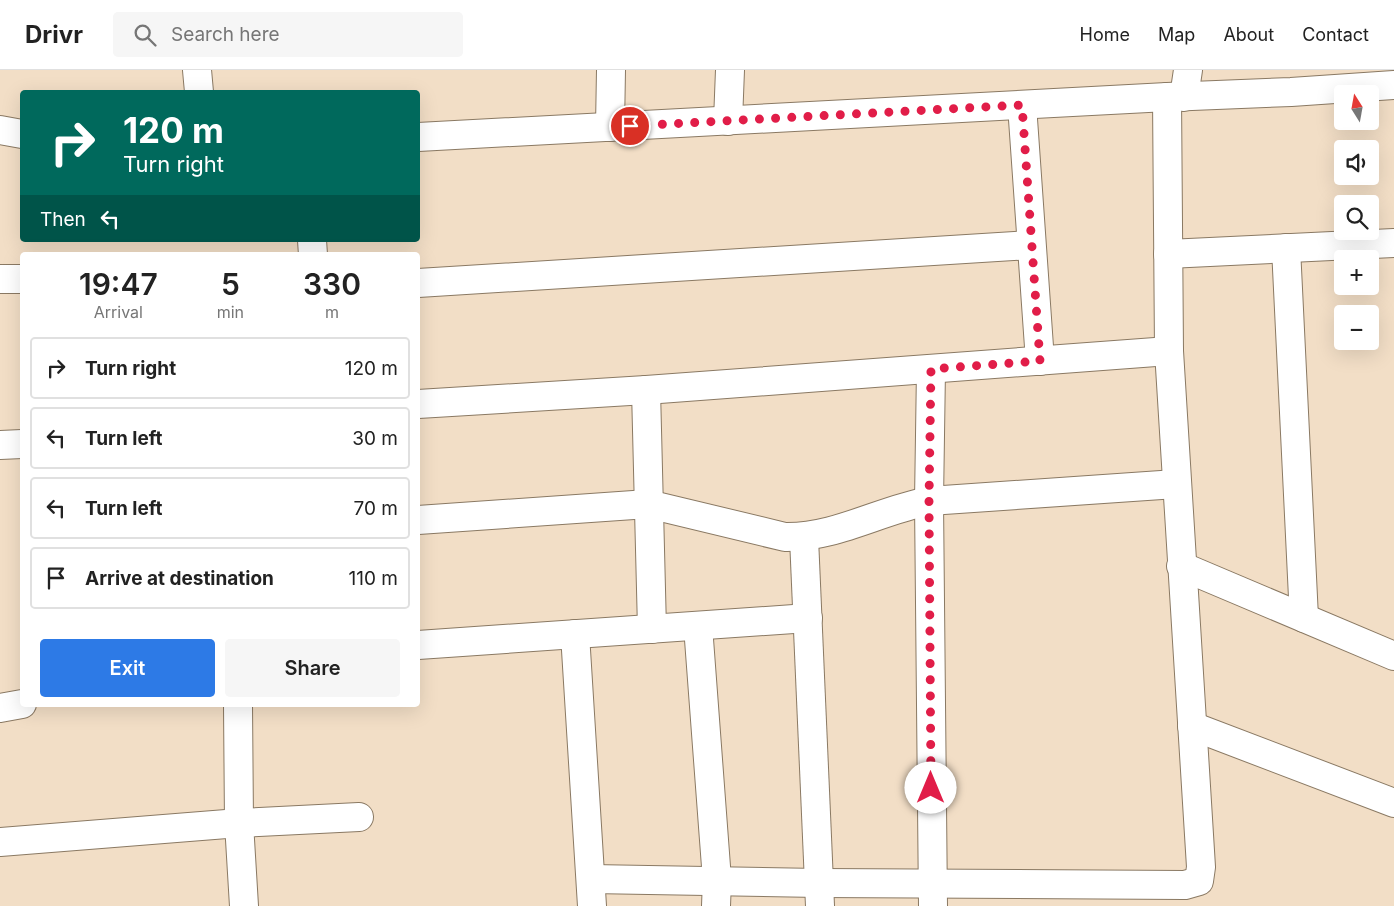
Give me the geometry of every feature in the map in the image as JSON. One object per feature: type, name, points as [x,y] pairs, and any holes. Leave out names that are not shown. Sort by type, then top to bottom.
[{"type":"street","points":[[198,70],[199,90]]},
{"type":"street","points":[[610,127],[611,70]]},
{"type":"street","points":[[728,121],[730,70]]},
{"type":"street","points":[[591,879],[717,893],[1059,896],[1186,885],[1199,881],[1201,867],[1169,351],[1168,254],[1176,97],[1188,70]]},
{"type":"street","points":[[420,137],[1176,97],[1319,80],[1394,85]]},
{"type":"street","points":[[1022,105],[1040,361]]},
{"type":"street","points":[[0,130],[20,134]]},
{"type":"street","points":[[1168,254],[1394,243]]},
{"type":"street","points":[[420,283],[1031,245]]},
{"type":"street","points":[[1286,248],[1304,618]]},
{"type":"street","points":[[0,279],[20,280]]},
{"type":"street","points":[[420,404],[646,390],[1169,351]]},
{"type":"street","points":[[931,369],[929,501],[932,895]]},
{"type":"street","points":[[646,390],[652,629]]},
{"type":"street","points":[[0,445],[20,444]]},
{"type":"street","points":[[420,520],[648,504],[785,538],[804,538],[825,533],[911,504],[929,501],[1176,484]]},
{"type":"street","points":[[804,538],[820,895]]},
{"type":"street","points":[[1181,566],[1394,656]]},
{"type":"street","points":[[420,645],[808,618]]},
{"type":"street","points":[[698,626],[717,893]]},
{"type":"street","points":[[575,634],[592,906]]},
{"type":"street","points":[[0,708],[20,704]]},
{"type":"street","points":[[238,707],[240,824],[244,906]]},
{"type":"street","points":[[1192,726],[1394,803]]},
{"type":"street","points":[[0,842],[359,817]]},
{"type":"route","points":[[630,126],[1022,105],[1040,361],[931,369],[929,501],[931,788]]}]
